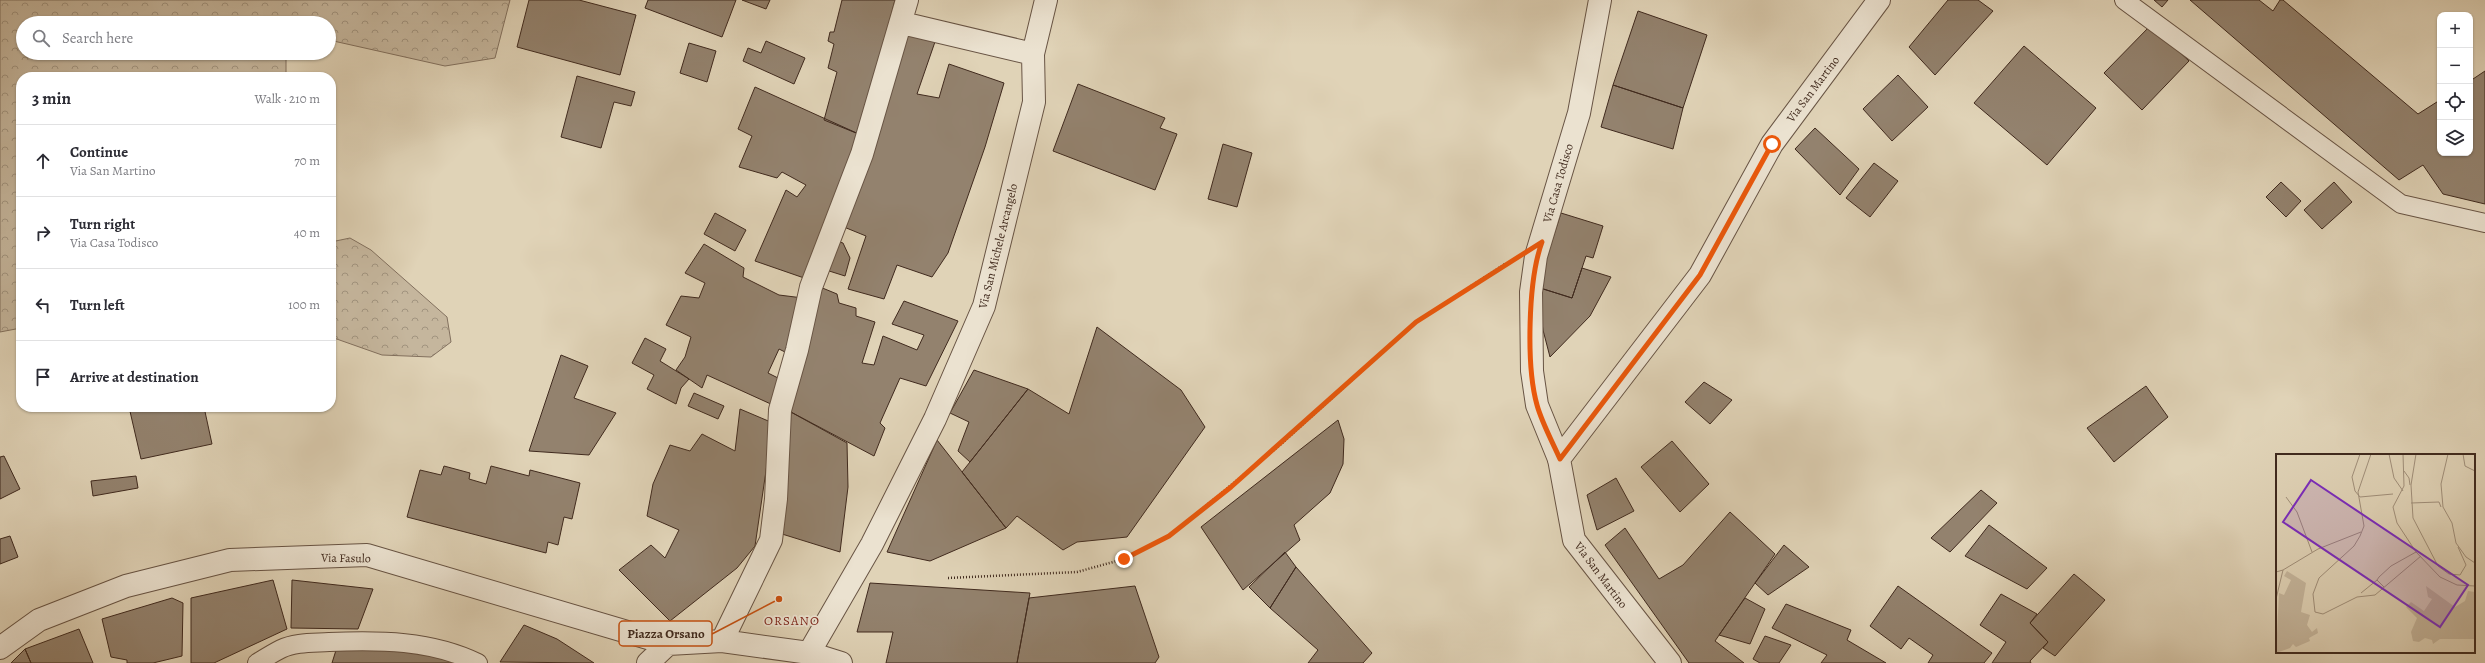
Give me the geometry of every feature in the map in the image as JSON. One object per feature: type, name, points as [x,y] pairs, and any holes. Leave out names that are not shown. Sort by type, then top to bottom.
[{"type":"street","points":[[722,641],[771,540],[776,499],[780,410],[797,350],[811,287],[862,154],[902,23],[907,0]]},
{"type":"street","name":"Via San Michele Arcangelo","points":[[809,653],[872,544],[935,419],[984,306],[1034,102],[1033,54],[1046,0]]},
{"type":"street","name":"Via Casa Todisco","points":[[1560,459],[1537,405],[1532,371],[1531,292],[1536,256],[1542,242],[1579,113],[1600,0]]},
{"type":"street","name":"Via San Martino","points":[[1670,663],[1574,540],[1560,459],[1700,275],[1772,144],[1879,0]]},
{"type":"street","points":[[902,23],[1033,54]]},
{"type":"street","name":"Via Fasulo","points":[[0,648],[39,620],[126,586],[230,560],[367,555],[668,644],[722,641],[809,653],[841,663]]},
{"type":"street","points":[[648,663],[668,644]]},
{"type":"lane","points":[[2124,0],[2401,204],[2485,223]]},
{"type":"lane","points":[[257,663],[281,648],[301,644],[373,640],[412,644],[444,650],[478,663]]},
{"type":"path","points":[[948,578],[1077,572],[1124,559],[1169,536],[1280,445],[1416,322],[1542,242]]},
{"type":"green space","points":[[0,0],[510,0],[495,58],[445,66],[336,42],[336,16],[16,16],[16,60],[286,60],[286,72],[16,72],[16,329],[0,332]]},
{"type":"green space","points":[[350,238],[371,250],[447,317],[451,342],[431,357],[382,355],[336,339],[336,241]]},
{"type":"building","points":[[529,0],[579,0],[636,15],[620,75],[517,47]]},
{"type":"building","points":[[648,0],[736,0],[722,37],[645,8]]},
{"type":"building","points":[[742,0],[770,0],[766,9]]},
{"type":"building","points":[[842,0],[895,0],[861,135],[824,120],[837,72],[828,68],[834,44],[828,41],[830,32],[834,32]]},
{"type":"building","points":[[1948,0],[1978,0],[1993,11],[1935,75],[1909,47]]},
{"type":"building","points":[[2154,0],[2168,0],[2162,7]]},
{"type":"building","points":[[2190,0],[2259,0],[2273,11],[2280,0],[2283,0],[2418,114],[2437,102],[2437,156],[2473,156],[2473,79],[2485,71],[2485,204],[2443,194],[2423,165],[2399,180]]},
{"type":"building","points":[[1638,11],[1707,35],[1683,108],[1613,85]]},
{"type":"building","points":[[2151,25],[2189,61],[2142,110],[2104,73]]},
{"type":"building","points":[[906,29],[937,36],[917,94],[939,98],[949,64],[1004,83],[985,147],[948,253],[932,277],[897,265],[884,299],[848,289],[866,236],[839,225]]},
{"type":"building","points":[[766,41],[805,58],[794,84],[743,61],[748,48],[761,53]]},
{"type":"building","points":[[689,43],[716,51],[707,82],[680,73]]},
{"type":"building","points":[[2024,46],[2096,108],[2047,165],[1974,103]]},
{"type":"building","points":[[1898,75],[1928,107],[1892,141],[1863,109]]},
{"type":"building","points":[[577,76],[635,92],[631,106],[614,102],[601,148],[561,137]]},
{"type":"building","points":[[1078,84],[1165,118],[1160,128],[1177,134],[1155,190],[1053,151]]},
{"type":"building","points":[[1613,85],[1683,108],[1673,149],[1601,127]]},
{"type":"building","points":[[755,87],[861,135],[807,279],[755,261],[786,190],[797,197],[806,185],[782,172],[777,178],[739,167],[752,136],[738,129]]},
{"type":"building","points":[[1815,128],[1859,169],[1840,195],[1795,149]]},
{"type":"building","points":[[1223,144],[1252,153],[1237,207],[1208,199]]},
{"type":"building","points":[[1874,163],[1898,181],[1870,217],[1846,198]]},
{"type":"building","points":[[2281,182],[2301,201],[2286,217],[2266,197]]},
{"type":"building","points":[[2334,182],[2352,202],[2322,229],[2304,210]]},
{"type":"building","points":[[715,213],[746,230],[735,251],[704,234]]},
{"type":"building","points":[[1561,213],[1603,226],[1593,258],[1586,256],[1572,298],[1537,287]]},
{"type":"building","points":[[836,241],[843,243],[850,258],[845,276],[826,270]]},
{"type":"building","points":[[704,244],[744,268],[743,277],[779,295],[803,298],[789,354],[779,349],[768,373],[780,379],[773,405],[707,375],[702,388],[676,370],[685,357],[691,337],[666,325],[681,296],[699,298],[705,283],[685,273]]},
{"type":"building","points":[[1582,268],[1611,277],[1590,316],[1550,357],[1543,330],[1537,287],[1572,298]]},
{"type":"building","points":[[820,287],[837,294],[839,303],[856,308],[856,316],[875,322],[862,363],[874,365],[883,336],[917,350],[924,335],[892,324],[904,301],[958,321],[926,386],[900,378],[880,423],[885,428],[874,456],[789,411]]},
{"type":"building","points":[[1097,327],[1181,390],[1205,427],[1127,537],[1077,542],[1063,550],[1017,516],[1006,528],[962,472],[1028,389],[1069,414]]},
{"type":"building","points":[[645,338],[666,349],[660,361],[689,379],[681,388],[676,404],[647,389],[654,375],[632,363]]},
{"type":"building","points":[[561,355],[588,366],[574,398],[616,413],[589,455],[529,451]]},
{"type":"building","points":[[974,370],[1028,389],[970,462],[958,451],[969,422],[950,413]]},
{"type":"building","points":[[1704,382],[1732,400],[1710,424],[1685,402]]},
{"type":"building","points":[[2146,386],[2168,417],[2114,462],[2087,428]]},
{"type":"building","points":[[694,393],[724,406],[718,419],[688,406]]},
{"type":"building","points":[[740,409],[773,423],[755,546],[737,568],[670,621],[619,570],[651,545],[665,558],[679,530],[647,516],[653,484],[670,445],[690,451],[702,434],[735,451]]},
{"type":"building","points":[[789,411],[847,443],[848,487],[840,552],[782,534]]},
{"type":"building","points":[[130,412],[205,412],[212,444],[141,459]]},
{"type":"building","points":[[1338,420],[1344,439],[1343,464],[1330,493],[1294,525],[1300,540],[1243,590],[1201,527]]},
{"type":"building","points":[[937,440],[1006,528],[930,561],[887,552]]},
{"type":"building","points":[[1672,441],[1709,484],[1680,512],[1641,467]]},
{"type":"building","points":[[4,456],[20,489],[0,499],[0,457]]},
{"type":"building","points":[[444,466],[470,473],[469,479],[486,484],[491,466],[529,476],[530,470],[580,483],[572,519],[564,517],[558,545],[548,542],[546,553],[407,517],[420,470],[441,475]]},
{"type":"building","points":[[136,476],[138,488],[93,496],[91,481]]},
{"type":"building","points":[[1616,478],[1634,511],[1597,530],[1587,495]]},
{"type":"building","points":[[1981,490],[1997,503],[1950,552],[1931,538]]},
{"type":"building","points":[[1730,512],[1775,554],[1715,641],[1744,663],[1689,663],[1605,545],[1625,528],[1659,579],[1683,565]]},
{"type":"building","points":[[1989,525],[2047,568],[2027,589],[1965,556]]},
{"type":"building","points":[[10,536],[18,557],[0,564],[0,539]]},
{"type":"building","points":[[1784,545],[1809,567],[1768,595],[1755,583]]},
{"type":"building","points":[[1285,552],[1296,567],[1270,608],[1249,587]]},
{"type":"building","points":[[1296,567],[1372,653],[1363,663],[1308,663],[1318,650],[1270,608]]},
{"type":"building","points":[[2074,574],[2105,600],[2055,656],[2043,648],[2048,642],[2030,623]]},
{"type":"building","points":[[273,580],[287,629],[214,663],[191,663],[191,598]]},
{"type":"building","points":[[292,580],[373,589],[358,629],[291,628]]},
{"type":"building","points":[[870,583],[1030,593],[1017,663],[886,663],[893,632],[857,632]]},
{"type":"building","points":[[1135,586],[1159,657],[1155,663],[1017,663],[1029,598]]},
{"type":"building","points":[[1898,586],[1992,653],[1984,663],[1928,663],[1933,655],[1909,638],[1901,649],[1870,626]]},
{"type":"building","points":[[2001,594],[2037,614],[2030,623],[2048,642],[2030,661],[2031,663],[1992,663],[2006,642],[1980,625]]},
{"type":"building","points":[[172,598],[183,603],[182,656],[153,663],[127,663],[127,660],[111,657],[102,619]]},
{"type":"building","points":[[1745,598],[1765,609],[1750,644],[1719,635]]},
{"type":"building","points":[[1786,604],[1851,630],[1847,640],[1886,663],[1821,663],[1827,655],[1772,628]]},
{"type":"building","points":[[524,625],[557,639],[594,663],[500,662]]},
{"type":"building","points":[[79,629],[93,663],[31,663],[25,649]]},
{"type":"building","points":[[1765,636],[1791,645],[1779,663],[1760,663],[1753,659]]},
{"type":"building","points":[[408,646],[473,663],[332,663],[337,647]]},
{"type":"building","points":[[25,649],[31,663],[11,663]]},
{"type":"place","name":"Piazza Orsano","points":[[779,599]]},
{"type":"district","name":"ORSANO","points":[[792,620]]},
{"type":"route","points":[[1124,559],[1169,536],[1231,487],[1280,445],[1416,322],[1468,287],[1542,242],[1536,256],[1531,292],[1532,371],[1537,405],[1560,459],[1700,275],[1772,144]]}]
